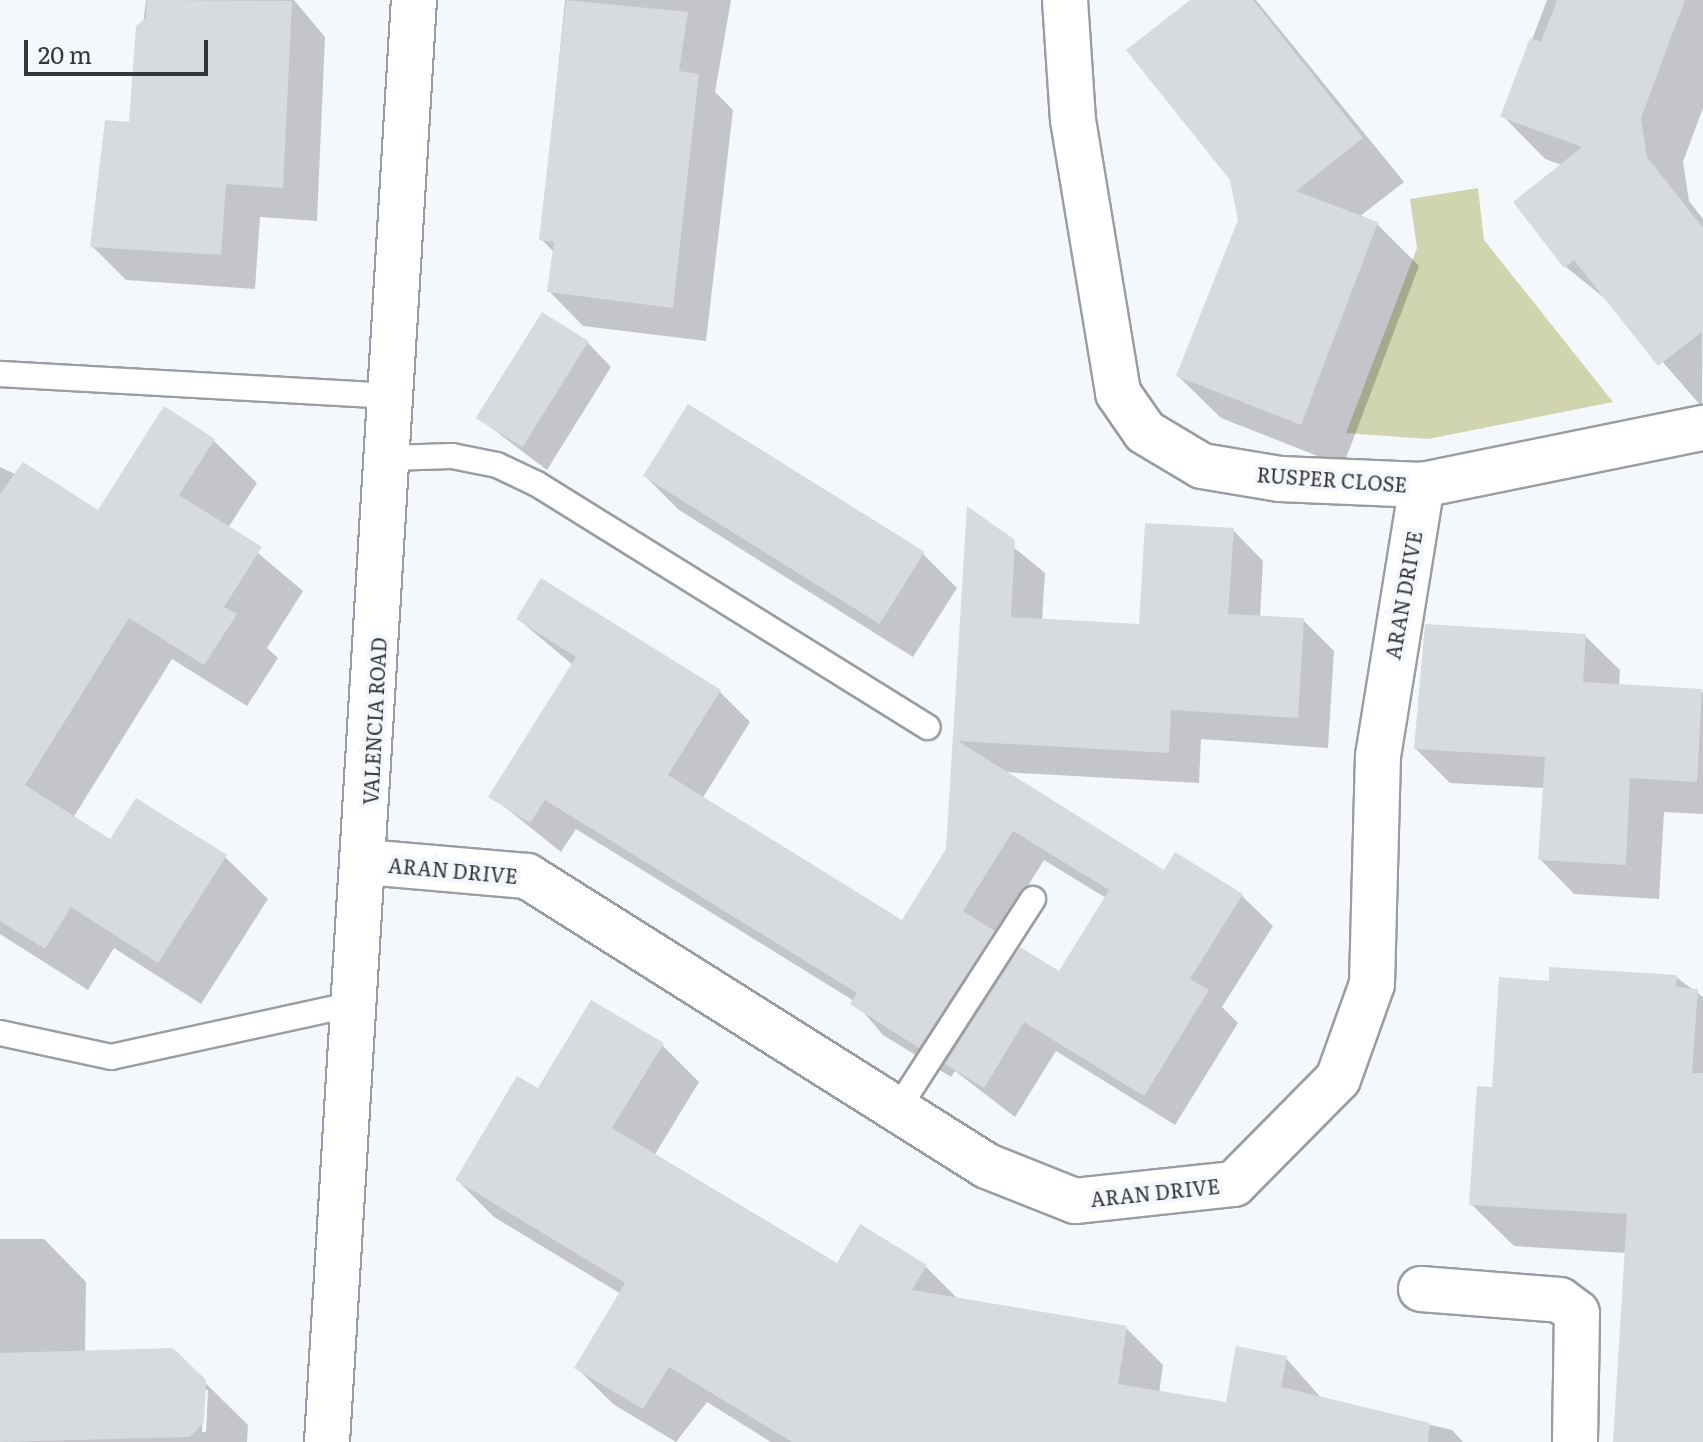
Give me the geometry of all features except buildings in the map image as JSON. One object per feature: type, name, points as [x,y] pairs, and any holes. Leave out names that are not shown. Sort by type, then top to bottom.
[{"type":"street","name":"VALENCIA ROAD","points":[[327,1442],[350,1005],[366,862],[414,0]]},
{"type":"street","name":"RUSPER CLOSE","points":[[1065,0],[1073,120],[1118,393],[1145,432],[1202,466],[1280,479],[1422,485],[1703,428]]},
{"type":"street","name":"ARAN DRIVE","points":[[366,862],[527,876],[987,1166],[1075,1201],[1234,1184],[1338,1079],[1372,984],[1378,756],[1422,485]]},
{"type":"street","points":[[1421,1289],[1560,1300],[1577,1313],[1575,1442]]},
{"type":"lane","points":[[0,374],[393,396]]},
{"type":"lane","points":[[389,458],[452,456],[497,465],[537,484],[927,727]]},
{"type":"lane","points":[[897,1110],[1033,899]]},
{"type":"lane","points":[[0,1033],[111,1057],[350,1005]]},
{"type":"green space","points":[[1478,188],[1484,240],[1613,402],[1428,439],[1346,433],[1417,248],[1410,199]]}]
